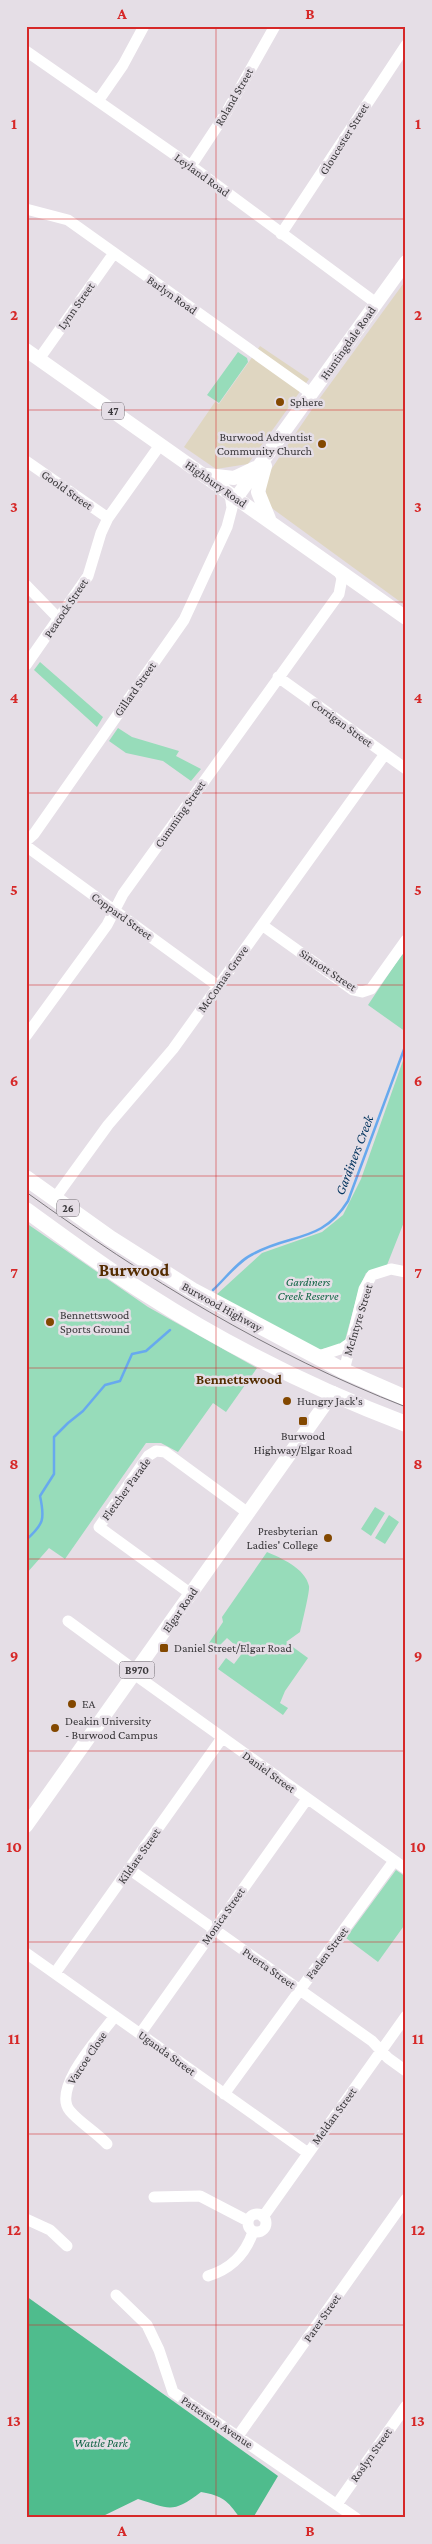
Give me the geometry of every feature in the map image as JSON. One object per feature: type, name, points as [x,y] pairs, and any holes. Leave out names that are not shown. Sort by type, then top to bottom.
[{"type":"highway","name":"Burwood Highway","points":[[26,1178],[110,1238],[192,1290],[316,1357],[406,1398]]},
{"type":"highway","name":"26","points":[[26,1210],[149,1296],[209,1332],[333,1394],[406,1424]]},
{"type":"highway","points":[[333,1394],[344,1371]]},
{"type":"main road","name":"Huntingdale Road","points":[[233,496],[271,452],[406,262]]},
{"type":"main road","name":"Highbury Road","points":[[26,350],[406,618]]},
{"type":"main road","name":"47","points":[[199,472],[234,478],[250,472],[271,452]]},
{"type":"main road","points":[[270,521],[262,506],[258,488],[271,452]]},
{"type":"main road","points":[[314,1385],[318,1401],[315,1419]]},
{"type":"main road","name":"Elgar Road","points":[[26,1826],[333,1394]]},
{"type":"street","points":[[98,101],[124,65],[144,26]]},
{"type":"street","name":"Roland Street","points":[[191,166],[226,113],[275,26]]},
{"type":"street","name":"Gloucester Street","points":[[281,234],[406,45]]},
{"type":"street","name":"Leyland Road","points":[[26,50],[191,166],[376,303]]},
{"type":"street","name":"Barlyn Road","points":[[26,209],[68,220],[312,394]]},
{"type":"street","name":"Lynn Street","points":[[39,359],[114,253]]},
{"type":"street","name":"Peacock Street","points":[[26,666],[88,576],[101,533],[108,518],[160,445]]},
{"type":"street","name":"Goold Street","points":[[26,461],[108,518]]},
{"type":"street","name":"Gillard Street","points":[[227,527],[233,496]]},
{"type":"street","name":"Gillard Street","points":[[26,841],[34,834],[184,620],[227,527],[236,513],[250,507]]},
{"type":"street","points":[[338,570],[342,578],[339,594]]},
{"type":"street","points":[[26,585],[58,619]]},
{"type":"street","points":[[339,594],[351,587],[363,588]]},
{"type":"street","name":"Cumming Street","points":[[26,1036],[107,925],[114,910],[278,677],[339,594]]},
{"type":"street","name":"Corrigan Street","points":[[278,677],[406,769]]},
{"type":"street","name":"McComas Grove","points":[[55,1198],[108,1125],[173,1050],[385,754]]},
{"type":"street","name":"Coppard Street","points":[[26,846],[218,986]]},
{"type":"street","name":"Sinnott Street","points":[[262,925],[353,990],[362,992],[371,989],[406,940]]},
{"type":"street","name":"McIntyre Street","points":[[344,1371],[364,1289],[372,1275],[391,1268],[406,1272]]},
{"type":"street","points":[[316,1357],[343,1348],[350,1342]]},
{"type":"street","name":"Fletcher Parade","points":[[191,1594],[99,1527],[148,1456],[156,1451],[165,1452],[248,1513]]},
{"type":"street","name":"Daniel Street","points":[[68,1621],[222,1738],[406,1869]]},
{"type":"street","name":"Kildare Street","points":[[55,1973],[222,1738]]},
{"type":"street","name":"Monica Street","points":[[140,2034],[306,1799]]},
{"type":"street","name":"Faelen Street","points":[[224,2094],[394,1861]]},
{"type":"street","name":"Puerta Street","points":[[129,1869],[372,2042],[406,2071]]},
{"type":"street","name":"Uganda Street","points":[[26,1953],[308,2153]]},
{"type":"street","name":"Varcoe Close","points":[[107,2144],[94,2130],[70,2111],[65,2103],[65,2092],[78,2067],[115,2016]]},
{"type":"street","name":"Meldan Street","points":[[263,2217],[406,2016]]},
{"type":"street","points":[[154,2197],[200,2196],[248,2221]]},
{"type":"street","name":"Parer Street","points":[[238,2436],[406,2199]]},
{"type":"street","points":[[254,2214],[263,2217],[266,2222],[264,2228],[259,2232],[253,2232],[248,2226],[248,2221],[254,2214]]},
{"type":"street","points":[[26,2219],[50,2230],[67,2246]]},
{"type":"street","points":[[208,2276],[222,2272],[234,2263],[246,2249],[253,2232]]},
{"type":"street","name":"Patterson Avenue","points":[[116,2295],[147,2324],[159,2350],[173,2392],[356,2518]]},
{"type":"street","name":"Roslyn Street","points":[[337,2504],[406,2406]]},
{"type":"shaded area","points":[[406,280],[406,606],[273,509],[267,502],[265,483],[270,471],[317,402]]},
{"type":"shaded area","points":[[260,346],[309,379],[248,464],[216,469],[184,447],[215,402],[219,404]]},
{"type":"green space","points":[[238,352],[247,358],[248,362],[219,403],[207,395]]},
{"type":"green space","points":[[40,662],[103,717],[97,727],[34,670]]},
{"type":"green space","points":[[118,728],[132,737],[179,751],[176,756],[201,769],[191,781],[163,761],[126,753],[109,741]]},
{"type":"green space","points":[[402,954],[406,956],[406,1032],[368,1005]]},
{"type":"green space","name":"Gardiners Creek Reserve","points":[[406,1052],[406,1217],[387,1265],[366,1273],[359,1289],[344,1344],[318,1350],[216,1295],[262,1253],[322,1232],[343,1215],[361,1179]]},
{"type":"green space","points":[[26,1223],[148,1307],[257,1368],[226,1412],[213,1403],[178,1452],[161,1443],[146,1443],[65,1559],[49,1548],[26,1574]]},
{"type":"green space","points":[[375,1507],[385,1513],[371,1536],[361,1529]]},
{"type":"green space","points":[[389,1515],[399,1522],[385,1544],[375,1538]]},
{"type":"green space","points":[[267,1552],[298,1569],[307,1580],[309,1586],[300,1632],[286,1642],[308,1658],[285,1691],[280,1703],[288,1708],[283,1715],[218,1669],[226,1658],[234,1664],[243,1652],[227,1638],[215,1650],[209,1643],[223,1622],[222,1617]]},
{"type":"green space","points":[[396,1870],[406,1877],[406,1923],[378,1962],[346,1938]]},
{"type":"green space","name":"Wattle Park","points":[[26,2296],[278,2476],[253,2518],[240,2518],[232,2507],[220,2497],[201,2492],[183,2504],[171,2508],[138,2499],[99,2518],[26,2518]]},
{"type":"waterway","name":"Gardiners Creek","points":[[213,1290],[247,1257],[267,1247],[317,1231],[338,1214],[348,1201],[406,1044]]},
{"type":"waterway","name":"Gardiners Creek","points":[[26,1540],[42,1521],[40,1496],[54,1474],[54,1437],[83,1411],[105,1385],[120,1381],[132,1354],[146,1351],[170,1330]]},
{"type":"tram line","points":[[26,1192],[117,1255],[209,1312],[305,1363],[406,1407]]},
{"type":"place","name":"Sphere","points":[[280,402]]},
{"type":"place","name":"Burwood Adventist Community Church","points":[[322,444]]},
{"type":"place","name":"Bennettswood Sports Ground","points":[[50,1322]]},
{"type":"place","name":"Hungry Jack's","points":[[287,1401]]},
{"type":"place","name":"Burwood Highway/Elgar Road","points":[[303,1421]]},
{"type":"place","name":"Presbyterian Ladies' College","points":[[328,1538]]},
{"type":"place","name":"Daniel Street/Elgar Road","points":[[164,1648]]},
{"type":"place","name":"EA","points":[[72,1704]]},
{"type":"place","name":"Deakin University - Burwood Campus","points":[[55,1728]]},
{"type":"district","name":"Burwood","points":[[134,1270]]},
{"type":"district","name":"Bennettswood","points":[[239,1379]]}]
